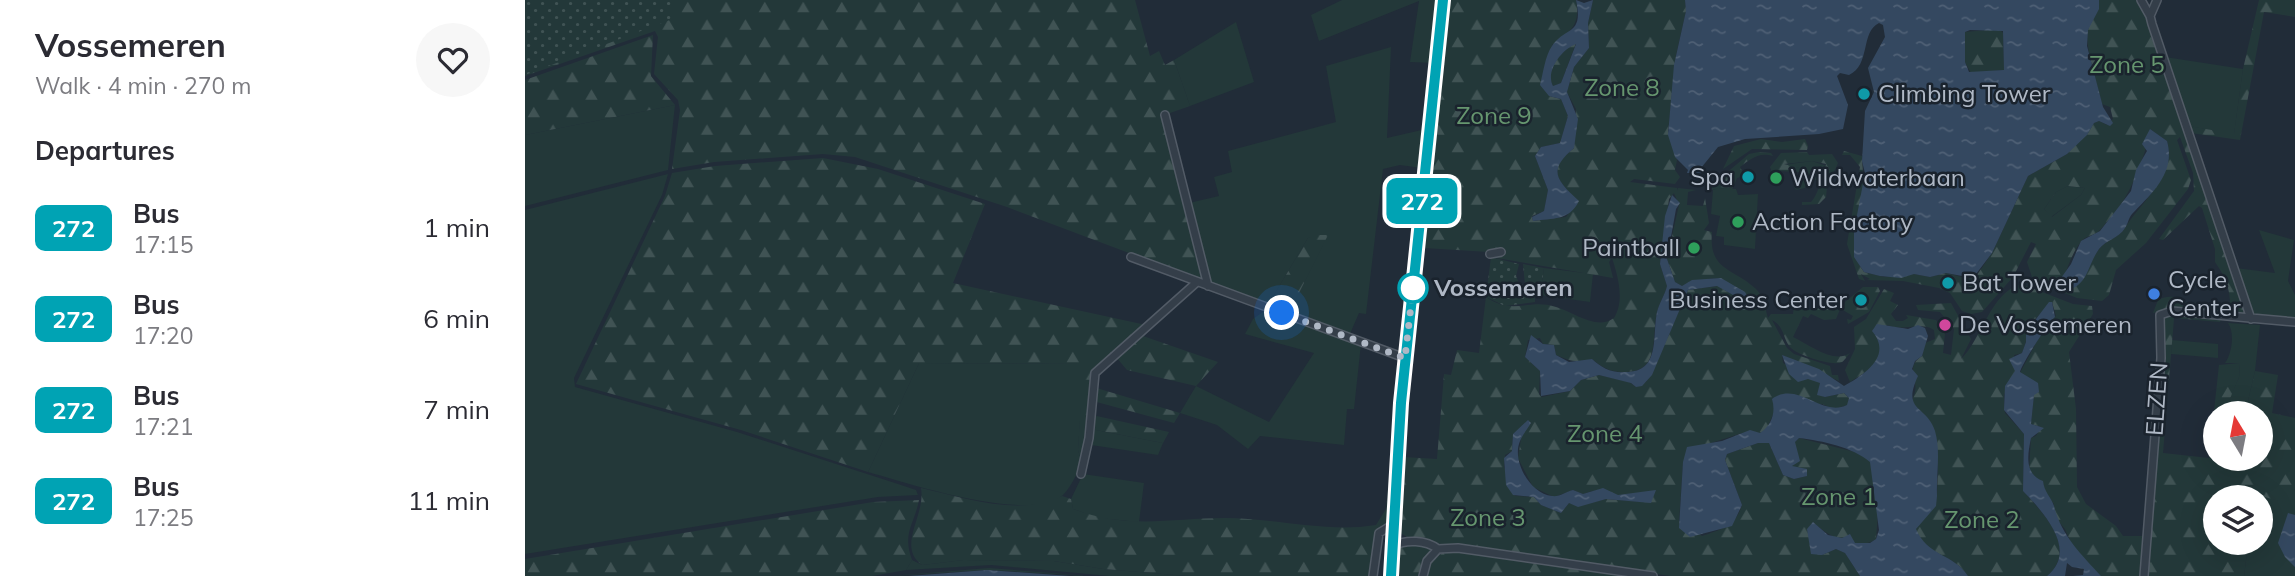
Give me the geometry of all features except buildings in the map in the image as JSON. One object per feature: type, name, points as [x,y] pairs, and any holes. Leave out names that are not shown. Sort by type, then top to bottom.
[{"type":"main road","points":[[1391,576],[1405,358],[1443,0]]},
{"type":"street","points":[[2141,0],[2150,16],[2251,318]]},
{"type":"street","points":[[2150,16],[2157,0]]},
{"type":"street","points":[[1165,115],[1208,286]]},
{"type":"street","points":[[1490,254],[1501,252]]},
{"type":"street","points":[[1131,257],[1405,358]]},
{"type":"street","points":[[1081,474],[1089,438],[1094,373],[1196,282]]},
{"type":"street","name":"ELZEN","points":[[2144,576],[2161,358],[2159,319],[2168,311],[2295,322]]},
{"type":"street","points":[[1377,536],[1393,534],[1410,541],[1433,545],[1438,549],[1467,549],[1653,576]]},
{"type":"street","points":[[1377,536],[1393,534],[1410,541]]},
{"type":"street","points":[[1373,576],[1377,536]]},
{"type":"street","points":[[1423,576],[1427,561],[1438,549]]},
{"type":"green space","points":[[525,0],[1135,0],[1150,56],[1159,51],[1165,65],[1174,60],[1190,106],[1167,114],[1206,282],[1007,207],[855,157],[823,154],[714,162],[672,169],[680,110],[678,100],[654,74],[658,37],[655,31],[525,76]]},
{"type":"green space","points":[[525,0],[671,0],[675,18],[525,75]]},
{"type":"green space","points":[[1342,0],[1441,0],[1434,63],[1410,62],[1419,1],[1319,41],[1311,15]]},
{"type":"green space","points":[[1450,0],[1576,0],[1577,15],[1573,27],[1552,45],[1549,96],[1561,99],[1568,116],[1560,143],[1541,147],[1535,156],[1548,190],[1544,211],[1532,216],[1533,221],[1566,217],[1578,201],[1564,187],[1558,169],[1560,162],[1574,148],[1576,109],[1567,92],[1574,67],[1589,48],[1588,23],[1593,0],[1685,0],[1686,11],[1676,55],[1668,131],[1677,160],[1675,170],[1680,177],[1675,184],[1634,179],[1630,182],[1677,188],[1677,191],[1678,188],[1696,190],[1688,192],[1687,205],[1703,206],[1705,198],[1709,223],[1704,230],[1712,232],[1712,245],[1718,262],[1759,292],[1768,318],[1771,314],[1793,314],[1794,306],[1810,310],[1843,302],[1836,319],[1824,320],[1811,314],[1808,318],[1803,316],[1793,337],[1830,355],[1844,356],[1850,353],[1838,363],[1807,357],[1790,347],[1779,326],[1772,320],[1787,348],[1794,354],[1830,366],[1832,375],[1838,375],[1839,381],[1782,355],[1783,363],[1820,383],[1818,394],[1825,397],[1844,393],[1849,398],[1848,405],[1834,409],[1822,404],[1775,410],[1767,428],[1760,434],[1742,433],[1711,443],[1683,462],[1679,521],[1702,536],[1721,529],[1736,518],[1742,505],[1725,460],[1727,454],[1758,443],[1769,443],[1783,475],[1794,479],[1807,476],[1792,466],[1795,462],[1795,442],[1799,438],[1859,453],[1871,462],[1878,512],[1876,539],[1861,544],[1843,541],[1813,522],[1822,555],[1836,549],[1845,553],[1860,576],[1671,576],[1428,542],[1411,539],[1400,533],[1403,457],[1437,459],[1444,374],[1451,375],[1457,350],[1479,353],[1486,297],[1505,305],[1546,305],[1563,309],[1592,322],[1600,322],[1614,318],[1620,296],[1612,258],[1609,262],[1613,278],[1491,257],[1489,252],[1425,248]],"holes":[[[1674,193],[1679,205],[1667,259],[1675,282],[1682,286],[1717,279],[1742,290],[1731,294],[1718,286],[1688,290],[1646,382],[1636,387],[1629,382],[1599,375],[1581,380],[1570,391],[1542,397],[1539,394],[1540,371],[1525,357],[1528,340],[1540,338],[1543,344],[1554,345],[1556,355],[1573,361],[1592,359],[1616,372],[1637,370],[1645,366],[1650,359],[1657,312],[1667,286],[1660,264],[1669,199]],[[1523,426],[1518,458],[1533,487],[1554,497],[1573,490],[1583,494],[1596,490],[1616,495],[1650,493],[1643,502],[1606,499],[1578,506],[1569,503],[1561,513],[1541,505],[1534,497],[1515,496],[1504,467],[1505,455],[1512,451],[1513,434]]]},
{"type":"green space","name":"Zone 5","points":[[2099,0],[2139,0],[2148,18],[2245,309],[2243,315],[2168,309],[2153,313],[2158,300],[2168,297],[2182,302],[2230,305],[2228,288],[2215,262],[2215,249],[2202,208],[2199,206],[2163,240],[2159,239],[2194,191],[2193,173],[2180,137],[2177,140],[2191,180],[2188,189],[2146,243],[2116,270],[2109,295],[2102,301],[2077,298],[2033,280],[2027,262],[2036,244],[2031,242],[2013,277],[1982,312],[1971,314],[1962,311],[1950,293],[1939,288],[1903,281],[1867,280],[1870,279],[1861,274],[1865,281],[1859,279],[1847,244],[1860,167],[1850,155],[1842,155],[1844,151],[1862,156],[1863,199],[1854,241],[1858,262],[1864,272],[1884,277],[1914,274],[1930,277],[1946,273],[1970,279],[1977,275],[1992,253],[2028,176],[2067,154],[2094,123],[2099,121],[2107,125],[2113,119],[2110,107],[2102,104],[2087,37]],"holes":[[[2150,129],[2167,141],[2167,166],[2162,177],[2123,231],[2100,248],[2080,281],[2068,290],[2062,286],[2074,252],[2084,239],[2101,229],[2124,200],[2138,170]],[[2068,186],[2085,188],[2081,195],[2052,217],[2044,209],[2056,192]]]},
{"type":"green space","points":[[2259,0],[2295,0],[2295,17],[2264,12],[2240,140],[2191,133],[2189,126],[2234,134],[2243,69]]},
{"type":"green space","points":[[1236,22],[1254,82],[1190,106],[1174,60]]},
{"type":"green space","points":[[1999,29],[2003,33],[2004,70],[1971,73],[1965,62],[1965,32]]},
{"type":"green space","points":[[653,35],[651,76],[675,105],[525,135],[525,80]]},
{"type":"green space","points":[[1576,43],[1561,83],[1553,86],[1551,74],[1556,61],[1565,50]]},
{"type":"green space","points":[[1391,47],[1387,138],[1426,129],[1422,168],[1400,165],[1383,169],[1366,314],[1359,313],[1349,336],[1289,313],[1327,236],[1308,238],[1268,305],[1211,285],[1189,203],[1219,196],[1214,177],[1232,172],[1228,151],[1336,122],[1326,66]]},
{"type":"green space","points":[[2165,57],[2243,69],[2234,135],[2189,126]]},
{"type":"green space","points":[[675,105],[668,170],[525,206],[525,135]]},
{"type":"green space","points":[[1761,139],[1782,142],[1805,139],[1808,146],[1807,150],[1752,149],[1723,169],[1734,146]]},
{"type":"green space","points":[[1807,152],[1809,155],[1832,154],[1838,163],[1827,187],[1826,197],[1819,204],[1802,205],[1802,202],[1811,202],[1813,199],[1826,164],[1812,161],[1784,164],[1799,168],[1800,172],[1776,171],[1773,175],[1770,167],[1781,153]]},
{"type":"green space","points":[[1771,153],[1773,156],[1759,156],[1740,167],[1745,176],[1737,178],[1731,192],[1722,188],[1711,190],[1712,185],[1749,154]]},
{"type":"green space","points":[[823,158],[878,169],[985,204],[953,283],[1146,325],[1092,372],[1082,462],[1078,450],[1083,364],[919,363],[868,472],[741,430],[576,384],[665,196],[672,173],[715,166]]},
{"type":"green space","points":[[1812,161],[1827,166],[1819,181],[1808,178],[1805,188],[1796,190],[1794,187],[1803,181],[1804,175],[1799,168],[1783,165]]},
{"type":"green space","points":[[668,174],[662,195],[574,378],[575,387],[737,432],[916,490],[918,495],[878,497],[525,554],[525,210]]},
{"type":"green space","points":[[2068,186],[2085,188],[2081,195],[2051,217],[2044,209],[2056,192]]},
{"type":"green space","name":"Action Factory","points":[[1736,189],[1738,195],[1758,194],[1755,249],[1724,245],[1724,237],[1716,236],[1720,216],[1711,214],[1713,190]]},
{"type":"green space","points":[[2259,230],[2294,240],[2288,281],[2295,295],[2295,320],[2253,316],[2236,268],[2275,273]]},
{"type":"green space","points":[[1328,235],[1289,313],[1268,305],[1308,238]]},
{"type":"green space","points":[[1491,257],[1519,264],[1516,276],[1519,283],[1525,285],[1523,264],[1544,268],[1540,295],[1535,296],[1535,302],[1505,306],[1486,297]]},
{"type":"green space","points":[[1544,268],[1593,274],[1590,302],[1540,295]]},
{"type":"green space","name":"Zone 2","points":[[2021,284],[2073,304],[2092,306],[2093,314],[2069,352],[2076,409],[2077,487],[2086,504],[2116,526],[2123,536],[2144,536],[2141,576],[2101,576],[2075,552],[2065,529],[2055,517],[2054,504],[2029,471],[2031,438],[2036,436],[2041,427],[2031,424],[2034,395],[2020,373],[2043,330],[2056,316],[2052,302],[2033,321],[2022,353],[2014,355],[2015,371],[2004,395],[2005,413],[2024,434],[2023,491],[2048,520],[2059,543],[2060,554],[2056,565],[2047,576],[1968,576],[1955,563],[1926,545],[1915,529],[1928,514],[1937,496],[1937,446],[1930,421],[1912,403],[1915,392],[1914,364],[1922,356],[1925,343],[1935,339],[1934,330],[1924,326],[1887,325],[1882,335],[1879,357],[1873,366],[1850,382],[1845,370],[1855,349],[1854,327],[1866,319],[1884,289],[1894,293],[1890,301],[1898,305],[1891,314],[1896,321],[1908,318],[1906,315],[1936,320],[1945,333],[1943,353],[1951,355],[1954,329],[1940,312],[1918,310],[1916,305],[1951,303],[1971,339],[1961,359],[2001,297]]},
{"type":"green space","points":[[1863,287],[1878,287],[1880,291],[1869,312],[1848,324],[1847,319],[1851,320],[1853,316],[1843,310],[1845,302]]},
{"type":"green space","points":[[1267,309],[1361,344],[1354,409],[1347,409],[1344,445],[1260,436],[1248,449],[1217,425],[1180,413],[1196,386],[1269,422],[1314,353],[1245,334],[1253,319]]},
{"type":"green space","points":[[2172,313],[2221,318],[2220,322],[2174,318],[2163,453],[2203,457],[2203,471],[2273,471],[2273,413],[2295,418],[2295,489],[2287,503],[2273,499],[2273,485],[2203,485],[2203,555],[2247,555],[2244,576],[2146,576],[2161,326],[2164,315]]},
{"type":"green space","points":[[2228,323],[2260,325],[2255,371],[2248,401],[2228,401],[2239,377],[2240,363],[2225,363],[2232,343]]},
{"type":"green space","points":[[1140,335],[1218,362],[1196,386],[1127,370],[1116,357]]},
{"type":"green space","points":[[2172,340],[2218,344],[2218,358],[2171,354]]},
{"type":"green space","points":[[919,363],[1084,364],[1078,450],[1082,462],[1063,495],[1047,503],[998,503],[938,492],[868,472]]},
{"type":"green space","points":[[2240,363],[2239,377],[2229,401],[2215,401],[2219,365]]},
{"type":"green space","points":[[2255,371],[2278,375],[2273,407],[2273,401],[2248,401]]},
{"type":"green space","points":[[1093,387],[1180,413],[1174,423],[1093,401]]},
{"type":"green space","points":[[1092,415],[1169,432],[1163,443],[1091,429]]},
{"type":"green space","points":[[1091,429],[1163,443],[1158,455],[1091,445]]},
{"type":"green space","points":[[1391,455],[1394,455],[1391,520],[1375,536],[1371,576],[1188,576],[1104,569],[1054,561],[963,560],[922,565],[912,549],[921,488],[992,504],[1028,505],[1062,496],[1071,499],[1073,509],[1118,520],[1225,518],[1328,527],[1376,525],[1386,509]]},
{"type":"green space","points":[[1083,474],[1144,483],[1139,522],[1098,518],[1073,509],[1071,499]]},
{"type":"green space","points":[[2295,489],[2295,576],[2244,576],[2247,555],[2273,555],[2273,499],[2286,502]]},
{"type":"green space","points":[[919,500],[908,543],[912,560],[906,570],[872,576],[525,576],[525,559],[873,502]]},
{"type":"green space","points":[[1406,543],[1431,549],[1421,576],[1397,576],[1398,547]]},
{"type":"green space","points":[[1448,550],[1635,576],[1426,576],[1431,560]]},
{"type":"green space","points":[[912,560],[922,565],[963,560],[1054,561],[1104,569],[1188,576],[1109,576],[991,565],[906,570]]},
{"type":"green space","points":[[989,568],[1090,576],[987,570],[890,576]]},
{"type":"water","points":[[1576,0],[1584,3],[1593,0],[1588,23],[1589,48],[1574,67],[1567,92],[1578,119],[1574,148],[1560,162],[1558,174],[1564,187],[1579,201],[1565,215],[1533,221],[1532,217],[1544,211],[1548,190],[1535,156],[1541,147],[1560,143],[1568,116],[1561,99],[1549,96],[1540,85],[1550,50],[1557,40],[1575,25],[1578,11]],"holes":[[[1576,44],[1561,83],[1553,86],[1553,67],[1560,56]]]},
{"type":"water","points":[[1685,0],[2099,0],[2099,9],[2088,30],[2087,46],[2103,107],[2113,123],[2110,126],[2099,121],[2094,123],[2087,135],[2067,154],[2028,176],[1992,253],[1973,278],[1946,273],[1930,277],[1914,274],[1901,278],[1864,272],[1854,257],[1854,231],[1865,173],[1862,161],[1865,111],[1874,92],[1868,68],[1885,37],[1883,25],[1879,23],[1873,27],[1856,70],[1849,75],[1840,73],[1837,76],[1848,105],[1843,129],[1819,134],[1745,139],[1718,147],[1701,168],[1703,173],[1687,173],[1688,170],[1675,157],[1668,135],[1674,65],[1686,11]],"holes":[[[2003,31],[2004,70],[1969,72],[1965,62],[1965,32]]]},
{"type":"water","points":[[2150,129],[2167,141],[2169,152],[2165,173],[2122,231],[2099,249],[2080,284],[2068,290],[2062,286],[2061,278],[2071,264],[2081,241],[2100,231],[2131,191],[2136,170],[2147,151],[2142,144]]},
{"type":"water","points":[[1672,195],[1680,203],[1676,209],[1667,259],[1675,282],[1682,286],[1692,280],[1721,278],[1745,292],[1749,299],[1742,300],[1717,286],[1688,290],[1652,375],[1642,386],[1636,387],[1631,383],[1599,375],[1581,380],[1570,391],[1541,396],[1540,371],[1525,357],[1531,335],[1543,344],[1554,345],[1556,355],[1569,362],[1592,359],[1611,371],[1637,370],[1645,366],[1650,359],[1657,312],[1667,286],[1660,264],[1665,216]]},
{"type":"water","points":[[2049,302],[2052,302],[2055,317],[2020,372],[2038,383],[2039,392],[2034,395],[2031,424],[2044,428],[2031,438],[2029,464],[2033,474],[2043,481],[2061,526],[2079,552],[2101,576],[2073,576],[2083,575],[2084,569],[2072,567],[2067,563],[2065,576],[2047,576],[2056,566],[2060,555],[2059,543],[2048,520],[2023,491],[2024,434],[2004,410],[2005,386],[2015,371],[2009,359],[2022,353],[2026,332]]},
{"type":"water","points":[[1877,324],[1908,329],[1918,325],[1925,328],[1928,336],[1922,356],[1915,361],[1912,369],[1918,376],[1912,396],[1917,407],[1927,416],[1937,439],[1937,496],[1936,506],[1916,529],[1927,545],[1956,563],[1968,576],[1860,576],[1845,553],[1836,549],[1822,555],[1811,554],[1807,529],[1813,522],[1828,535],[1842,538],[1850,534],[1855,543],[1870,543],[1876,539],[1879,530],[1870,462],[1846,449],[1808,439],[1799,438],[1795,442],[1800,461],[1792,466],[1807,469],[1807,476],[1794,479],[1783,475],[1769,443],[1758,443],[1727,454],[1725,460],[1742,505],[1732,526],[1690,537],[1679,528],[1683,462],[1687,447],[1722,441],[1750,430],[1760,433],[1772,418],[1772,399],[1782,394],[1801,396],[1828,407],[1847,405],[1849,398],[1844,393],[1825,397],[1817,395],[1820,383],[1808,379],[1798,382],[1789,374],[1782,355],[1819,369],[1844,386],[1868,370],[1878,356],[1878,340],[1872,331]]},
{"type":"water","points":[[1528,420],[1531,423],[1520,442],[1518,456],[1527,478],[1538,490],[1555,496],[1573,490],[1583,494],[1603,488],[1618,495],[1656,490],[1651,503],[1606,499],[1578,507],[1569,503],[1561,513],[1541,505],[1534,497],[1513,495],[1506,485],[1504,458],[1512,451],[1513,434]]},
{"type":"water","points":[[2288,513],[2295,515],[2295,567],[2285,557],[2278,543]]},
{"type":"water","points":[[987,570],[1070,576],[909,576]]},
{"type":"bus line","name":"272","points":[[1391,576],[1401,403],[1443,0]]},
{"type":"place","name":"Climbing Tower","points":[[1864,94]]},
{"type":"place","name":"Spa","points":[[1748,177]]},
{"type":"place","name":"Wildwaterbaan","points":[[1776,178]]},
{"type":"place","name":"Action Factory","points":[[1738,222]]},
{"type":"place","name":"Paintball","points":[[1694,248]]},
{"type":"place","name":"Bat Tower","points":[[1948,283]]},
{"type":"place","name":"Vossemeren","points":[[1413,288]]},
{"type":"place","name":"Cycle Center","points":[[2154,294]]},
{"type":"place","name":"Business Center","points":[[1861,300]]},
{"type":"place","name":"De Vossemeren","points":[[1945,325]]},
{"type":"route","points":[[1282,313],[1405,358],[1413,288]]},
{"type":"park label","name":"Zone 8","points":[[1622,88]]},
{"type":"park label","name":"Zone 9","points":[[1494,116]]},
{"type":"park label","name":"Zone 4","points":[[1605,434]]},
{"type":"park label","name":"Zone 1","points":[[1839,497]]},
{"type":"park label","name":"Zone 3","points":[[1488,518]]}]
